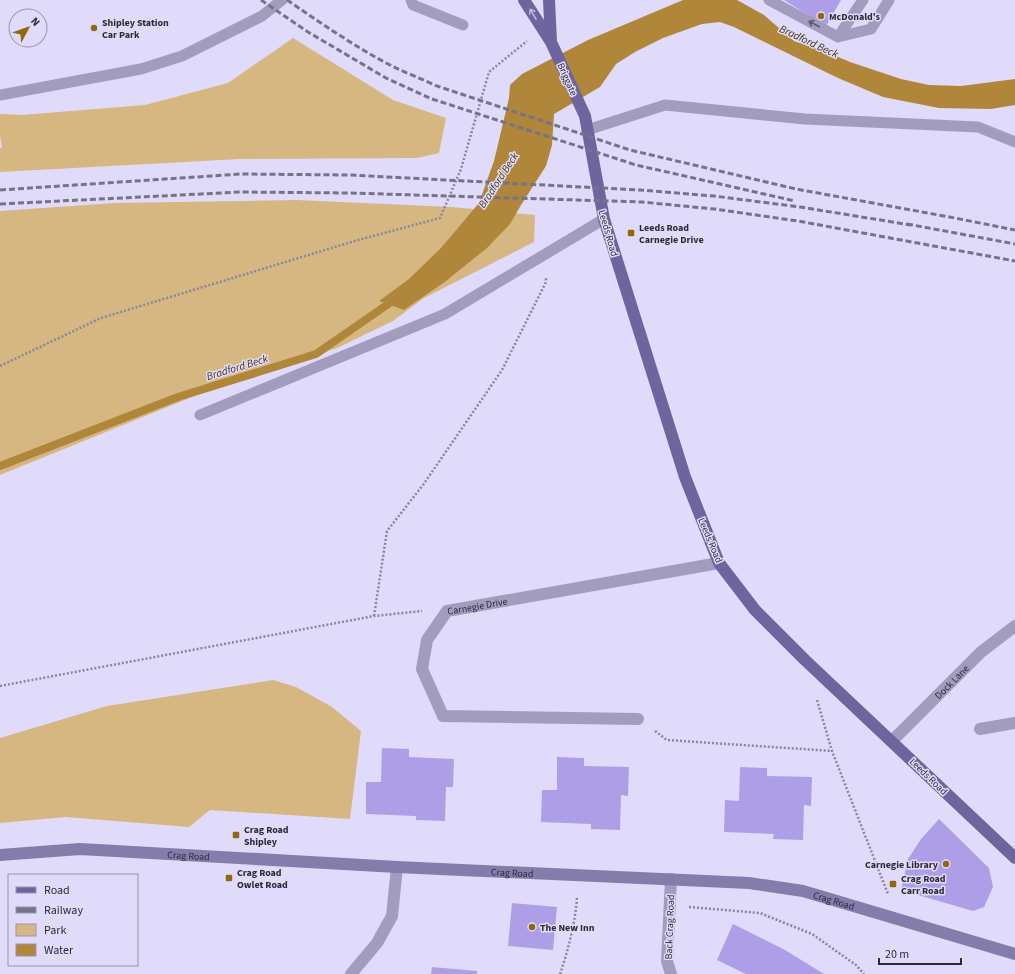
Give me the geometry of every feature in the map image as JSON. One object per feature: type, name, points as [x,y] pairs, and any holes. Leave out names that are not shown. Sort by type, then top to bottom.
[{"type":"main road","name":"Briggate","points":[[524,0],[551,42],[585,116]]},
{"type":"main road","name":"Briggate","points":[[549,0],[551,42]]},
{"type":"main road","name":"Leeds Road","points":[[585,116],[604,219],[685,477],[719,563],[755,610],[805,660],[1015,858]]},
{"type":"main road","name":"Crag Road","points":[[0,855],[80,849],[397,867],[749,883],[803,891],[1015,954]]},
{"type":"street","name":"Carnegie Drive","points":[[638,719],[443,716],[422,669],[427,640],[447,611],[719,563]]},
{"type":"street","name":"Dock Lane","points":[[892,741],[981,652],[1015,626]]},
{"type":"street","points":[[980,729],[1015,723]]},
{"type":"street","points":[[351,974],[377,943],[392,916],[397,867]]},
{"type":"street","name":"Back Crag Road","points":[[671,879],[667,961],[671,974]]},
{"type":"lane","points":[[0,95],[140,69],[182,56],[262,16],[282,0]]},
{"type":"lane","points":[[411,0],[413,5],[463,25]]},
{"type":"lane","points":[[769,0],[838,37],[871,29],[889,0]]},
{"type":"lane","points":[[838,37],[863,0]]},
{"type":"lane","points":[[587,130],[664,105],[805,119],[978,127],[1015,142]]},
{"type":"lane","points":[[200,415],[444,314],[604,219]]},
{"type":"path","points":[[0,366],[100,318],[350,243],[440,218],[461,169],[489,72],[542,29]]},
{"type":"path","points":[[374,616],[387,531],[423,485],[502,370],[546,282],[546,254]]},
{"type":"path","points":[[0,686],[374,616],[428,610],[447,611]]},
{"type":"path","points":[[816,698],[832,751],[898,919]]},
{"type":"path","points":[[638,719],[667,740],[832,751]]},
{"type":"path","points":[[560,974],[565,960],[577,906],[578,875]]},
{"type":"path","points":[[670,905],[760,913],[812,934],[856,965],[864,974]]},
{"type":"green space","points":[[293,38],[393,100],[446,118],[439,153],[417,158],[240,159],[0,172],[0,148],[2,148],[0,136],[0,114],[22,115],[145,105],[228,83]]},
{"type":"green space","points":[[297,200],[452,207],[535,215],[534,242],[424,298],[393,321],[337,348],[197,395],[0,475],[0,211],[115,203]]},
{"type":"green space","points":[[273,680],[296,687],[332,707],[361,731],[350,819],[210,810],[189,827],[66,817],[0,823],[0,738],[107,706]]},
{"type":"water","points":[[683,0],[737,0],[764,15],[794,41],[901,79],[929,85],[961,86],[1015,79],[1015,105],[991,109],[939,108],[883,97],[838,78],[734,27],[720,22],[702,24],[663,38],[635,52],[616,64],[600,87],[554,114],[552,145],[546,166],[510,224],[487,248],[446,281],[404,310],[379,301],[409,279],[441,248],[479,203],[494,161],[509,98],[510,85],[522,74],[588,40]]},
{"type":"building","name":"McDonald's","points":[[784,0],[841,0],[826,26]]},
{"type":"building","points":[[382,748],[409,749],[409,757],[454,759],[453,787],[446,787],[445,821],[416,820],[416,816],[366,814],[366,782],[381,782]]},
{"type":"building","points":[[557,757],[584,758],[584,766],[629,767],[628,796],[621,795],[620,830],[591,829],[591,824],[541,822],[542,790],[557,790]]},
{"type":"building","points":[[740,767],[767,768],[767,776],[812,777],[811,806],[804,805],[803,840],[773,839],[774,834],[724,832],[725,800],[739,801]]},
{"type":"building","name":"Carnegie Library","points":[[939,819],[989,868],[993,887],[984,907],[973,911],[901,890],[908,859],[921,839]]},
{"type":"building","name":"The New Inn","points":[[512,903],[557,907],[553,950],[508,946]]},
{"type":"building","points":[[733,924],[785,950],[824,974],[746,974],[717,960]]},
{"type":"building","points":[[432,967],[477,971],[477,974],[431,974]]},
{"type":"waterway","name":"Bradford Beck","points":[[0,466],[178,397],[316,354],[397,298]]},
{"type":"railway","points":[[261,0],[308,32],[386,78],[432,99],[636,165],[795,201]]},
{"type":"railway","points":[[287,0],[365,51],[408,74],[437,86],[630,150],[796,189],[1015,230]]},
{"type":"railway","points":[[0,190],[241,174],[350,175],[640,190],[714,196],[800,207],[911,225]]},
{"type":"railway","points":[[0,204],[241,192],[350,193],[642,202],[714,209],[798,221],[1015,261]]},
{"type":"railway","points":[[907,224],[1015,244]]},
{"type":"place","name":"McDonald's","points":[[821,16]]},
{"type":"place","name":"Shipley Station Car Park","points":[[94,28]]},
{"type":"place","name":"Leeds Road Carnegie Drive","points":[[631,233]]},
{"type":"place","name":"Crag Road Shipley","points":[[236,835]]},
{"type":"place","name":"Carnegie Library","points":[[946,864]]},
{"type":"place","name":"Crag Road Owlet Road","points":[[229,878]]},
{"type":"place","name":"Crag Road Carr Road","points":[[893,884]]},
{"type":"place","name":"The New Inn","points":[[532,927]]}]
